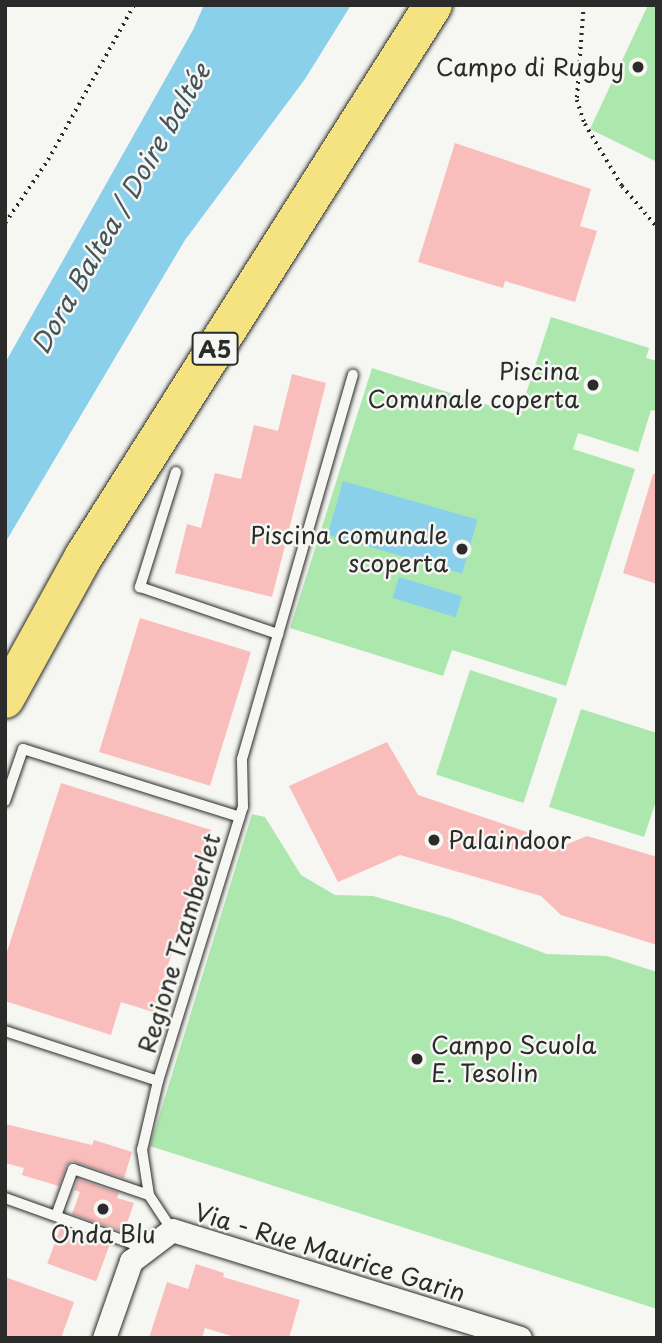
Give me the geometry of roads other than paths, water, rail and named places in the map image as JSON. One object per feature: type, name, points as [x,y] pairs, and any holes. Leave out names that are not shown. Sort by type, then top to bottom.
[{"type":"highway","name":"A5","points":[[5,648],[62,543],[406,5]]},
{"type":"highway","name":"A5","points":[[5,699],[84,556],[433,5]]},
{"type":"street","name":"Via - Rue Maurice Garin","points":[[104,1338],[131,1261],[172,1230],[520,1338]]},
{"type":"lane","name":"Regione Tzamberlet","points":[[172,1230],[149,1195],[142,1150],[158,1081],[243,807],[242,759],[353,374]]},
{"type":"lane","points":[[176,472],[140,587],[278,634]]},
{"type":"lane","name":"Regione Tzamberlet","points":[[5,801],[23,749],[240,817]]},
{"type":"lane","name":"Regione Tzamberlet","points":[[5,1031],[158,1081]]},
{"type":"lane","points":[[56,1216],[73,1169],[149,1195]]},
{"type":"lane","points":[[5,1198],[145,1248]]},
{"type":"water","name":"Dora Baltea / Doire baltée","points":[[204,5],[351,5],[305,79],[185,240],[5,543],[5,363],[193,30]]},
{"type":"water","points":[[343,481],[478,520],[462,573],[328,535]]},
{"type":"water","points":[[399,577],[462,596],[456,617],[393,598]]},
{"type":"place","name":"Campo di Rugby","points":[[638,67]]},
{"type":"place","name":"Piscina Comunale coperta","points":[[593,385]]},
{"type":"place","name":"Piscina comunale scoperta","points":[[462,549]]},
{"type":"place","name":"Palaindoor","points":[[434,840]]},
{"type":"place","name":"Campo Scuola E. Tesolin","points":[[417,1059]]},
{"type":"place","name":"Onda Blu","points":[[103,1209]]}]
